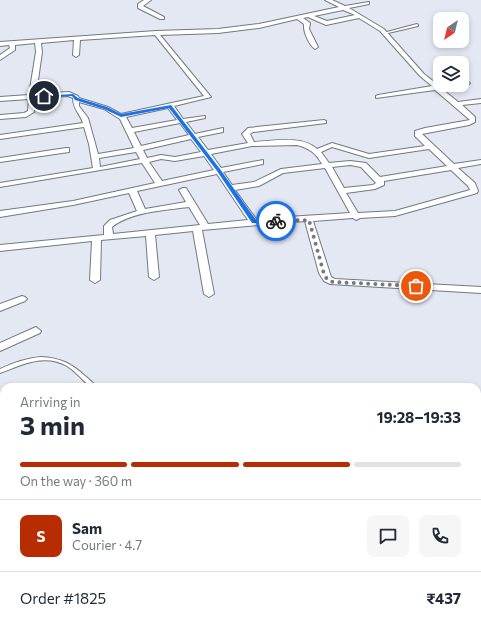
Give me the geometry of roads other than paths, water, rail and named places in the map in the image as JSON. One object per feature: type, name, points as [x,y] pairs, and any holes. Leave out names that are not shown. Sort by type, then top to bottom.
[{"type":"street","points":[[148,0],[140,5],[140,7],[162,18]]},
{"type":"street","points":[[328,0],[360,16],[384,33],[422,75],[433,84]]},
{"type":"street","points":[[0,44],[156,33],[218,31],[279,23],[297,17],[367,3]]},
{"type":"street","points":[[308,15],[326,22],[360,16]]},
{"type":"street","points":[[297,17],[307,23],[306,29],[315,47]]},
{"type":"street","points":[[121,116],[208,97],[208,95],[156,33]]},
{"type":"street","points":[[76,55],[77,39]]},
{"type":"street","points":[[0,117],[29,114],[31,112],[39,52],[38,42]]},
{"type":"street","points":[[0,58],[13,49],[12,43]]},
{"type":"street","points":[[378,97],[433,88]]},
{"type":"street","points":[[442,92],[478,123]]},
{"type":"street","points":[[0,99],[68,94],[73,95],[76,99],[106,108],[121,116],[144,160],[160,184]]},
{"type":"street","points":[[76,99],[76,106],[85,118],[93,144],[97,169]]},
{"type":"street","points":[[456,104],[481,100]]},
{"type":"street","points":[[170,106],[192,137],[206,153],[254,222]]},
{"type":"street","points":[[129,131],[203,118]]},
{"type":"street","points":[[252,144],[246,134],[251,130],[324,122]]},
{"type":"street","points":[[476,190],[430,147],[418,133],[420,131],[469,123],[478,123]]},
{"type":"street","points":[[0,137],[87,125]]},
{"type":"street","points":[[95,157],[138,149],[220,130]]},
{"type":"street","points":[[0,185],[161,157],[175,159],[252,144],[297,143],[310,146],[322,157],[356,217]]},
{"type":"street","points":[[316,152],[332,145],[369,156],[430,147]]},
{"type":"street","points":[[0,160],[66,150]]},
{"type":"street","points":[[0,214],[73,203],[260,162]]},
{"type":"street","points":[[379,180],[481,162]]},
{"type":"street","points":[[230,188],[256,184],[281,171],[356,163],[363,165],[379,180],[381,184],[375,187],[341,190]]},
{"type":"street","points":[[0,248],[254,222],[356,217],[403,211],[476,190],[481,184]]},
{"type":"street","points":[[132,190],[142,212]]},
{"type":"street","points":[[183,190],[201,228],[209,294]]},
{"type":"street","points":[[109,237],[108,226],[110,223],[142,212],[190,204]]},
{"type":"street","points":[[309,220],[324,274],[327,279],[333,282],[481,290]]},
{"type":"street","points":[[150,233],[154,277]]},
{"type":"street","points":[[95,280],[97,238]]},
{"type":"street","points":[[0,308],[22,300]]},
{"type":"street","points":[[0,347],[36,331]]},
{"type":"lane","points":[[384,33],[417,25]]},
{"type":"lane","points":[[0,371],[22,361],[34,359],[55,361],[67,364],[89,383]]}]
